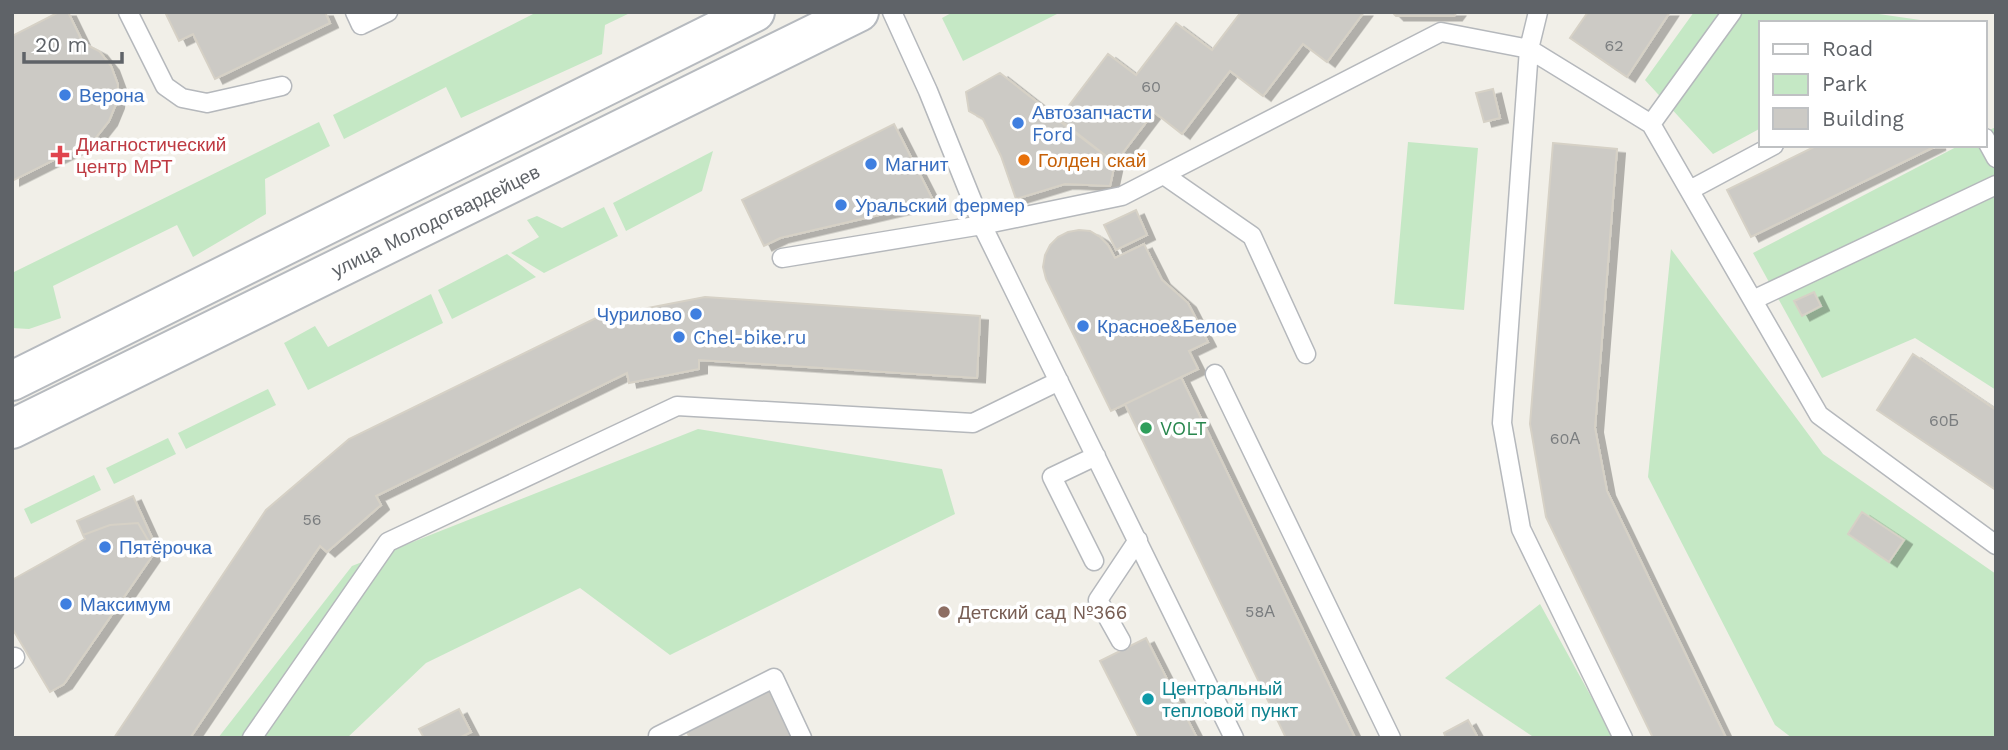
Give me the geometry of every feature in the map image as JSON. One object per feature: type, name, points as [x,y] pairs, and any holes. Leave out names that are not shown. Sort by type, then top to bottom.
[{"type":"main road","name":"улица Молодогвардейцев","points":[[12,429],[859,12]]},
{"type":"main road","points":[[12,381],[741,15]]},
{"type":"lane","points":[[128,12],[165,86],[182,98],[207,103],[282,86]]},
{"type":"lane","points":[[355,12],[361,25],[388,12]]},
{"type":"lane","points":[[892,12],[928,91],[982,225],[1234,738]]},
{"type":"lane","points":[[1538,12],[1529,49],[1502,423],[1521,529],[1623,738]]},
{"type":"lane","points":[[1651,124],[1732,12]]},
{"type":"lane","points":[[782,257],[982,225],[1122,196],[1441,32],[1529,49],[1651,124],[1819,415],[1996,545]]},
{"type":"lane","points":[[1987,142],[1996,158]]},
{"type":"lane","points":[[1690,190],[1770,147]]},
{"type":"lane","points":[[1164,175],[1252,236],[1306,354]]},
{"type":"lane","points":[[1753,300],[1996,185]]},
{"type":"lane","points":[[1215,374],[1391,738]]},
{"type":"lane","points":[[252,738],[388,542],[677,406],[973,423],[1059,381]]},
{"type":"lane","points":[[1094,561],[1052,477],[1096,456]]},
{"type":"lane","points":[[1121,641],[1098,600],[1138,540]]},
{"type":"lane","points":[[658,738],[774,678],[803,738]]},
{"type":"green space","points":[[537,12],[632,12],[605,25],[602,54],[461,118],[446,87],[344,139],[333,115]]},
{"type":"green space","points":[[953,12],[1061,12],[963,61],[942,18]]},
{"type":"green space","points":[[1694,12],[1865,12],[1927,21],[1759,21],[1759,129],[1713,154],[1645,80]]},
{"type":"green space","points":[[319,122],[330,146],[265,179],[266,214],[193,257],[177,225],[53,286],[61,318],[29,329],[12,328],[12,273]]},
{"type":"green space","points":[[1996,127],[1996,390],[1915,338],[1822,378],[1753,253],[1956,147],[1987,147],[1987,131]]},
{"type":"green space","points":[[1408,142],[1478,148],[1464,310],[1394,304]]},
{"type":"green space","points":[[713,151],[702,191],[626,231],[613,203]]},
{"type":"green space","points":[[604,207],[618,236],[544,273],[511,253],[539,237],[527,220],[537,216],[562,228]]},
{"type":"green space","points":[[1671,249],[1823,454],[1996,574],[1996,738],[1792,738],[1775,725],[1648,477]]},
{"type":"green space","points":[[507,254],[536,277],[452,319],[438,290]]},
{"type":"green space","points":[[431,294],[443,323],[308,390],[284,343],[315,326],[328,347]]},
{"type":"green space","points":[[268,389],[276,405],[186,449],[178,433]]},
{"type":"green space","points":[[698,429],[942,469],[955,514],[670,655],[580,588],[426,663],[347,738],[218,738],[352,566]]},
{"type":"green space","points":[[168,438],[176,454],[114,484],[106,468]]},
{"type":"green space","points":[[94,475],[101,490],[31,524],[24,509]]},
{"type":"green space","points":[[1540,604],[1614,738],[1535,738],[1445,678]]},
{"type":"building","name":"Верона","points":[[59,12],[68,12],[83,43],[99,51],[111,66],[118,85],[116,104],[109,121],[94,140],[12,181],[12,36]]},
{"type":"building","points":[[165,12],[325,12],[330,23],[215,79],[193,34],[179,41]]},
{"type":"building","points":[[1241,12],[1364,12],[1327,62],[1303,44],[1263,96],[1230,71],[1182,134],[1154,112],[1115,163],[1058,120],[1108,54],[1136,75],[1176,23],[1212,50]]},
{"type":"building","points":[[1392,12],[1457,12],[1454,16],[1396,16]]},
{"type":"building","points":[[1588,12],[1670,12],[1627,77],[1570,38]]},
{"type":"building","points":[[1000,73],[1115,163],[1110,186],[1065,184],[1016,199],[1001,156],[983,119],[969,111],[966,92]]},
{"type":"building","points":[[1493,89],[1500,118],[1484,122],[1476,93]]},
{"type":"building","points":[[894,124],[934,202],[780,238],[764,246],[742,200]]},
{"type":"building","points":[[1553,143],[1617,149],[1595,428],[1607,491],[1726,738],[1653,738],[1546,517],[1530,424]]},
{"type":"building","points":[[1814,147],[1934,147],[1751,237],[1727,190]]},
{"type":"building","points":[[1136,210],[1147,235],[1116,250],[1104,225]]},
{"type":"building","points":[[1079,230],[1090,231],[1100,237],[1115,258],[1144,244],[1162,280],[1188,303],[1208,342],[1189,351],[1198,369],[1111,411],[1046,279],[1043,267],[1050,245],[1058,237]]},
{"type":"building","points":[[1814,292],[1821,306],[1802,316],[1794,301]]},
{"type":"building","points":[[705,297],[980,316],[977,378],[699,360],[699,369],[629,383],[627,373],[376,496],[381,505],[327,552],[320,546],[190,738],[114,738],[266,510],[349,439],[596,318]]},
{"type":"building","points":[[1913,354],[1996,410],[1996,490],[1877,410]]},
{"type":"building","points":[[1181,377],[1355,738],[1286,738],[1125,404]]},
{"type":"building","points":[[133,496],[158,551],[155,552],[138,523],[110,525],[83,535],[77,521]]},
{"type":"building","points":[[1862,512],[1904,540],[1889,562],[1848,534]]},
{"type":"building","name":"Максимум","points":[[138,523],[155,552],[64,684],[50,692],[12,628],[12,580],[85,539],[83,535],[110,525]]},
{"type":"building","name":"Центральный тепловой пункт","points":[[1146,638],[1197,738],[1139,738],[1100,661]]},
{"type":"building","points":[[769,690],[792,738],[690,738],[686,730]]},
{"type":"building","points":[[459,709],[471,732],[459,738],[424,738],[419,729]]},
{"type":"building","points":[[1468,720],[1478,738],[1446,738],[1444,733]]},
{"type":"place","name":"Верона","points":[[65,95]]},
{"type":"place","name":"Автозапчасти Ford","points":[[1018,123]]},
{"type":"place","name":"Диагностический центр МРТ","points":[[60,155]]},
{"type":"place","name":"Голден скай","points":[[1024,160]]},
{"type":"place","name":"Магнит","points":[[871,164]]},
{"type":"place","name":"Уральский фермер","points":[[841,205]]},
{"type":"place","name":"Чурилово","points":[[696,314]]},
{"type":"place","name":"Красное&Белое","points":[[1083,326]]},
{"type":"place","name":"Chel-bike.ru","points":[[679,337]]},
{"type":"place","name":"VOLT","points":[[1146,428]]},
{"type":"place","name":"Пятёрочка","points":[[105,547]]},
{"type":"place","name":"Максимум","points":[[66,604]]},
{"type":"place","name":"Детский сад №366","points":[[944,612]]},
{"type":"place","name":"Центральный тепловой пункт","points":[[1148,699]]}]
